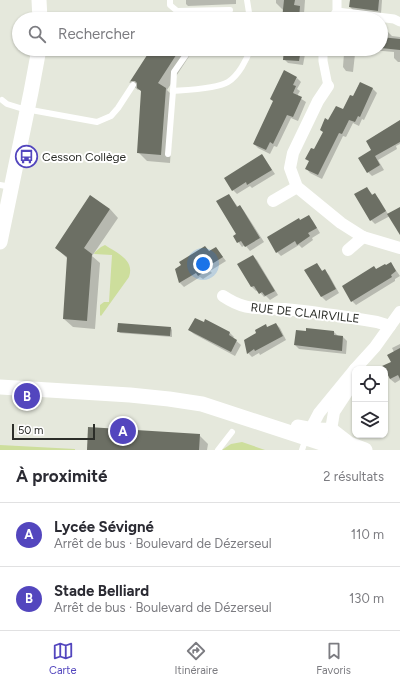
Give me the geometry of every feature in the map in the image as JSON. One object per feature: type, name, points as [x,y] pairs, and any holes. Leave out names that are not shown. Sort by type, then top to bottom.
[{"type":"street","points":[[39,0],[40,12]]},
{"type":"street","points":[[337,0],[337,12]]},
{"type":"street","points":[[0,242],[6,186],[28,110],[38,56]]},
{"type":"street","points":[[323,56],[328,86],[318,101],[293,153],[290,168],[297,187],[340,223],[363,237],[400,248]]},
{"type":"street","points":[[273,201],[297,187]]},
{"type":"street","points":[[348,250],[363,237]]},
{"type":"street","name":"RUE DE CLAIRVILLE","points":[[223,296],[235,304],[253,309],[284,309],[377,322],[390,326]]},
{"type":"street","points":[[364,366],[375,347],[400,312]]},
{"type":"street","points":[[358,366],[375,347]]},
{"type":"street","points":[[306,440],[319,413],[352,373]]},
{"type":"street","points":[[331,430],[334,412],[352,385]]},
{"type":"street","points":[[0,387],[130,395],[202,404],[306,440],[343,450]]},
{"type":"street","points":[[306,440],[319,431],[331,430],[349,444],[365,450]]},
{"type":"lane","points":[[170,0],[170,5],[177,11],[230,10]]},
{"type":"lane","points":[[247,0],[249,12]]},
{"type":"lane","points":[[168,154],[174,72],[185,56]]},
{"type":"lane","points":[[173,91],[216,87],[228,82],[245,63],[248,56]]},
{"type":"lane","points":[[2,100],[7,104],[28,110],[97,122],[104,121],[111,116],[133,85]]},
{"type":"lane","points":[[218,450],[232,432]]},
{"type":"green space","points":[[105,245],[124,258],[130,271],[129,277],[101,316],[100,305],[104,302],[109,302],[112,255],[94,254]]},
{"type":"green space","points":[[242,442],[265,450],[222,450],[231,444]]},
{"type":"green space","points":[[0,445],[75,449],[75,450],[0,450]]},
{"type":"building","points":[[284,0],[295,0],[294,5],[300,6],[300,12],[283,12]]},
{"type":"building","points":[[350,0],[379,0],[378,11],[349,7]]},
{"type":"building","points":[[388,38],[400,39],[400,50],[388,49]]},
{"type":"building","points":[[146,56],[175,56],[158,83],[166,88],[161,155],[137,153],[141,91],[137,88],[137,83],[135,81],[131,81],[129,83]]},
{"type":"building","points":[[283,56],[300,56],[299,61],[283,60]]},
{"type":"building","points":[[284,70],[297,77],[293,85],[296,86],[293,93],[302,97],[293,117],[287,115],[273,144],[270,142],[266,150],[253,144],[273,101],[270,99]]},
{"type":"building","points":[[360,82],[373,88],[360,117],[358,116],[355,122],[349,120],[342,134],[339,133],[318,175],[305,169],[309,161],[305,159],[311,148],[314,149],[323,132],[320,130],[325,118],[328,120],[336,106],[343,109],[350,95],[353,96]]},
{"type":"building","points":[[400,120],[400,142],[375,156],[380,165],[367,173],[358,158],[371,150],[366,141]]},
{"type":"building","points":[[262,154],[272,170],[247,185],[246,182],[232,191],[224,178]]},
{"type":"building","points":[[367,187],[372,195],[375,193],[386,211],[370,221],[354,194]]},
{"type":"building","points":[[229,194],[237,207],[240,205],[260,238],[245,247],[241,241],[237,243],[233,236],[236,234],[216,201]]},
{"type":"building","points":[[90,195],[110,209],[84,248],[92,254],[87,321],[63,319],[67,257],[55,248]]},
{"type":"building","points":[[400,207],[400,235],[387,214]]},
{"type":"building","points":[[309,215],[317,228],[308,233],[310,236],[297,245],[295,241],[276,253],[267,237],[299,218],[300,220]]},
{"type":"building","points":[[205,246],[209,251],[216,247],[223,257],[207,267],[209,269],[198,276],[196,273],[179,283],[175,269],[181,265],[179,262]]},
{"type":"building","points":[[253,255],[275,291],[265,296],[262,292],[259,294],[254,286],[251,287],[237,264]]},
{"type":"building","points":[[391,262],[396,271],[391,275],[392,277],[351,302],[342,286],[374,266],[376,269]]},
{"type":"building","points":[[317,263],[322,271],[325,269],[336,289],[321,297],[304,270]]},
{"type":"building","points":[[195,318],[204,322],[205,319],[230,332],[229,335],[237,340],[231,352],[188,330]]},
{"type":"building","points":[[118,323],[171,327],[170,336],[117,332]]},
{"type":"building","points":[[276,323],[283,336],[255,351],[254,349],[247,354],[244,340],[256,333],[255,330],[266,324],[267,327]]},
{"type":"building","points":[[306,328],[334,331],[334,335],[343,336],[342,351],[294,345],[296,330],[306,331]]},
{"type":"building","points":[[400,348],[400,379],[398,375],[390,379],[388,375],[388,366],[382,366],[391,362],[387,355]]},
{"type":"building","points":[[88,427],[200,434],[199,450],[87,450]]},
{"type":"place","name":"Cesson Collège","points":[[26,157]]},
{"type":"place","name":"Stade Belliard","points":[[27,396]]},
{"type":"place","name":"Lycée Sévigné","points":[[123,431]]}]
